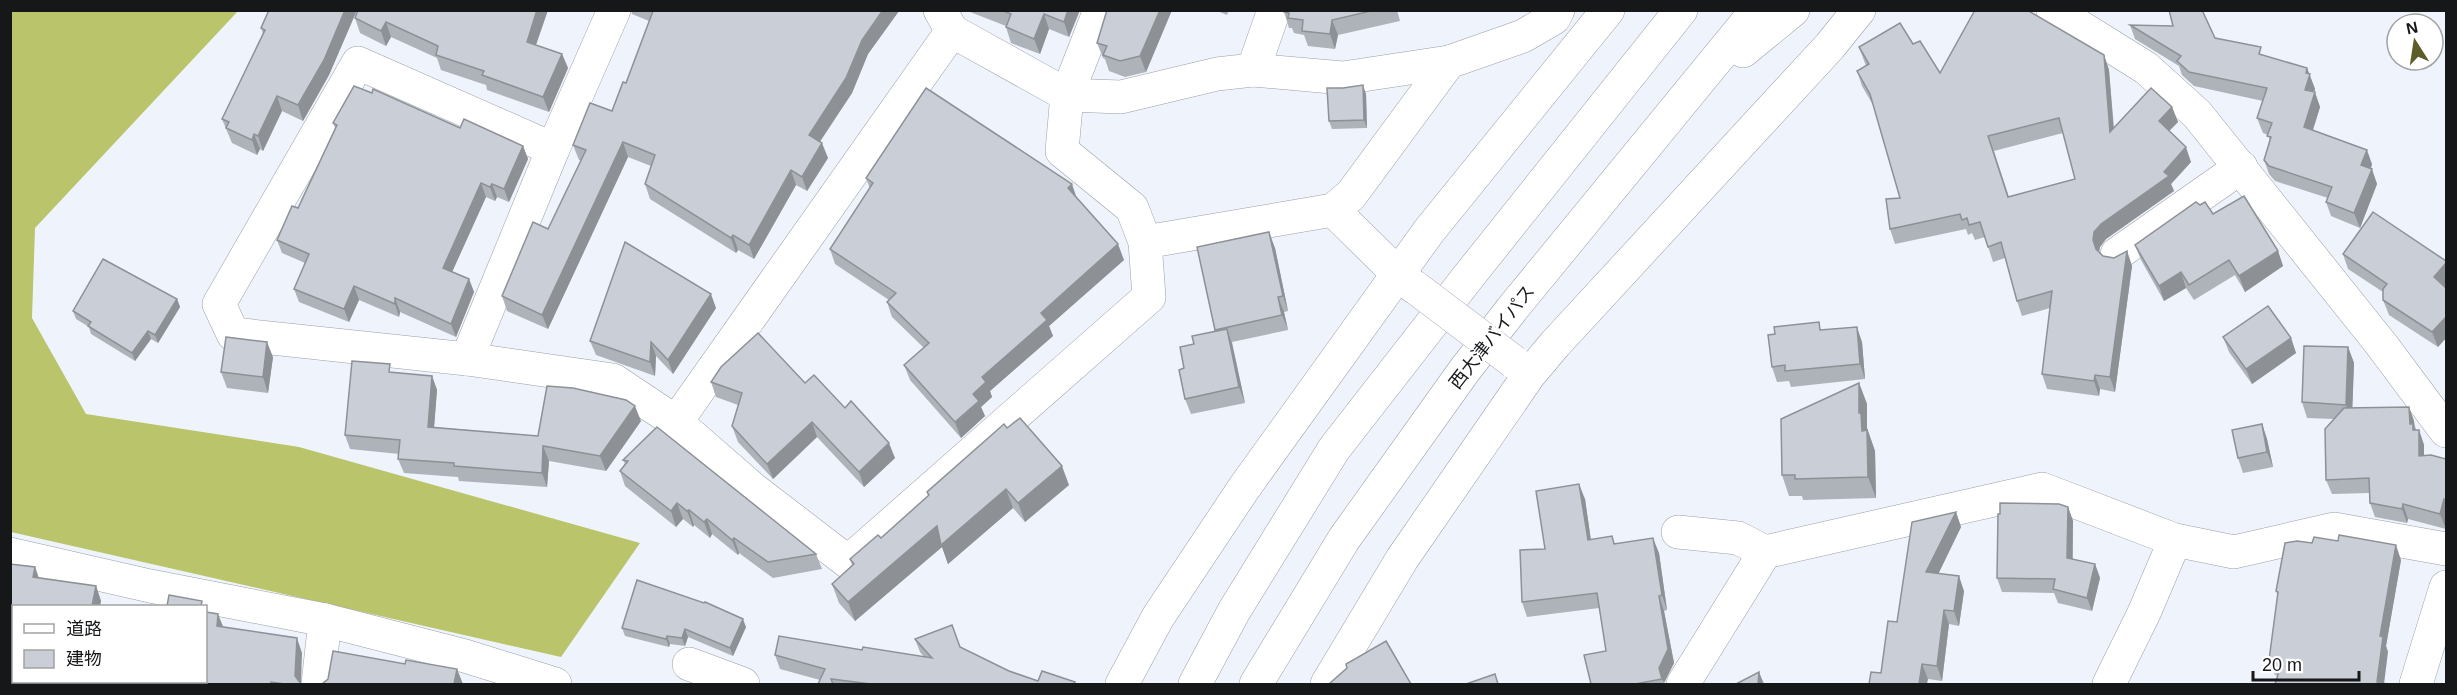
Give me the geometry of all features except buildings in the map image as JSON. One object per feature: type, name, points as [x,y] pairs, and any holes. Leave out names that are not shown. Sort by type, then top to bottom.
[{"type":"main road","points":[[467,359],[553,149],[614,10]]},
{"type":"main road","points":[[553,149],[358,63],[219,304],[233,334],[467,359],[613,380],[676,422],[753,489],[848,562],[1149,297],[1145,242],[1132,208],[1062,151],[1067,95],[1100,10]]},
{"type":"main road","points":[[1253,70],[1274,10]]},
{"type":"main road","points":[[676,422],[946,21],[1067,95],[1121,97],[1217,74],[1253,70],[1342,78],[1449,62],[1523,36],[1554,18],[1558,10]]},
{"type":"main road","points":[[1122,684],[1158,617],[1237,498],[1407,281],[1429,231],[1608,10]]},
{"type":"main road","points":[[1195,684],[1234,611],[1335,449],[1482,259],[1681,10]]},
{"type":"main road","name":"西大津バイパス","points":[[1256,684],[1344,539],[1464,371],[1512,309],[1758,10]]},
{"type":"main road","points":[[1690,93],[1793,10]]},
{"type":"main road","points":[[1327,684],[1402,559],[1522,369],[1555,344],[1830,46],[1859,10]]},
{"type":"main road","points":[[2053,10],[2146,68],[2197,114],[2381,344],[2446,431]]},
{"type":"main road","points":[[1145,242],[1333,210],[1351,195],[1449,62]]},
{"type":"main road","points":[[2117,254],[2241,167]]},
{"type":"main road","points":[[1333,210],[1407,281],[1522,369]]},
{"type":"main road","points":[[1678,532],[1738,538],[1766,552],[2042,489],[2175,540],[2234,552],[2334,529],[2446,549]]},
{"type":"main road","points":[[2109,684],[2144,613],[2175,540]]},
{"type":"main road","points":[[1683,684],[1766,552]]},
{"type":"main road","points":[[10,554],[149,596],[326,620],[489,675],[555,684]]},
{"type":"main road","points":[[2416,684],[2446,587]]},
{"type":"main road","points":[[318,684],[326,620]]},
{"type":"main road","points":[[688,664],[743,684]]},
{"type":"green space","points":[[239,10],[35,228],[32,318],[86,414],[299,447],[640,543],[561,657],[11,532],[11,11]]}]
